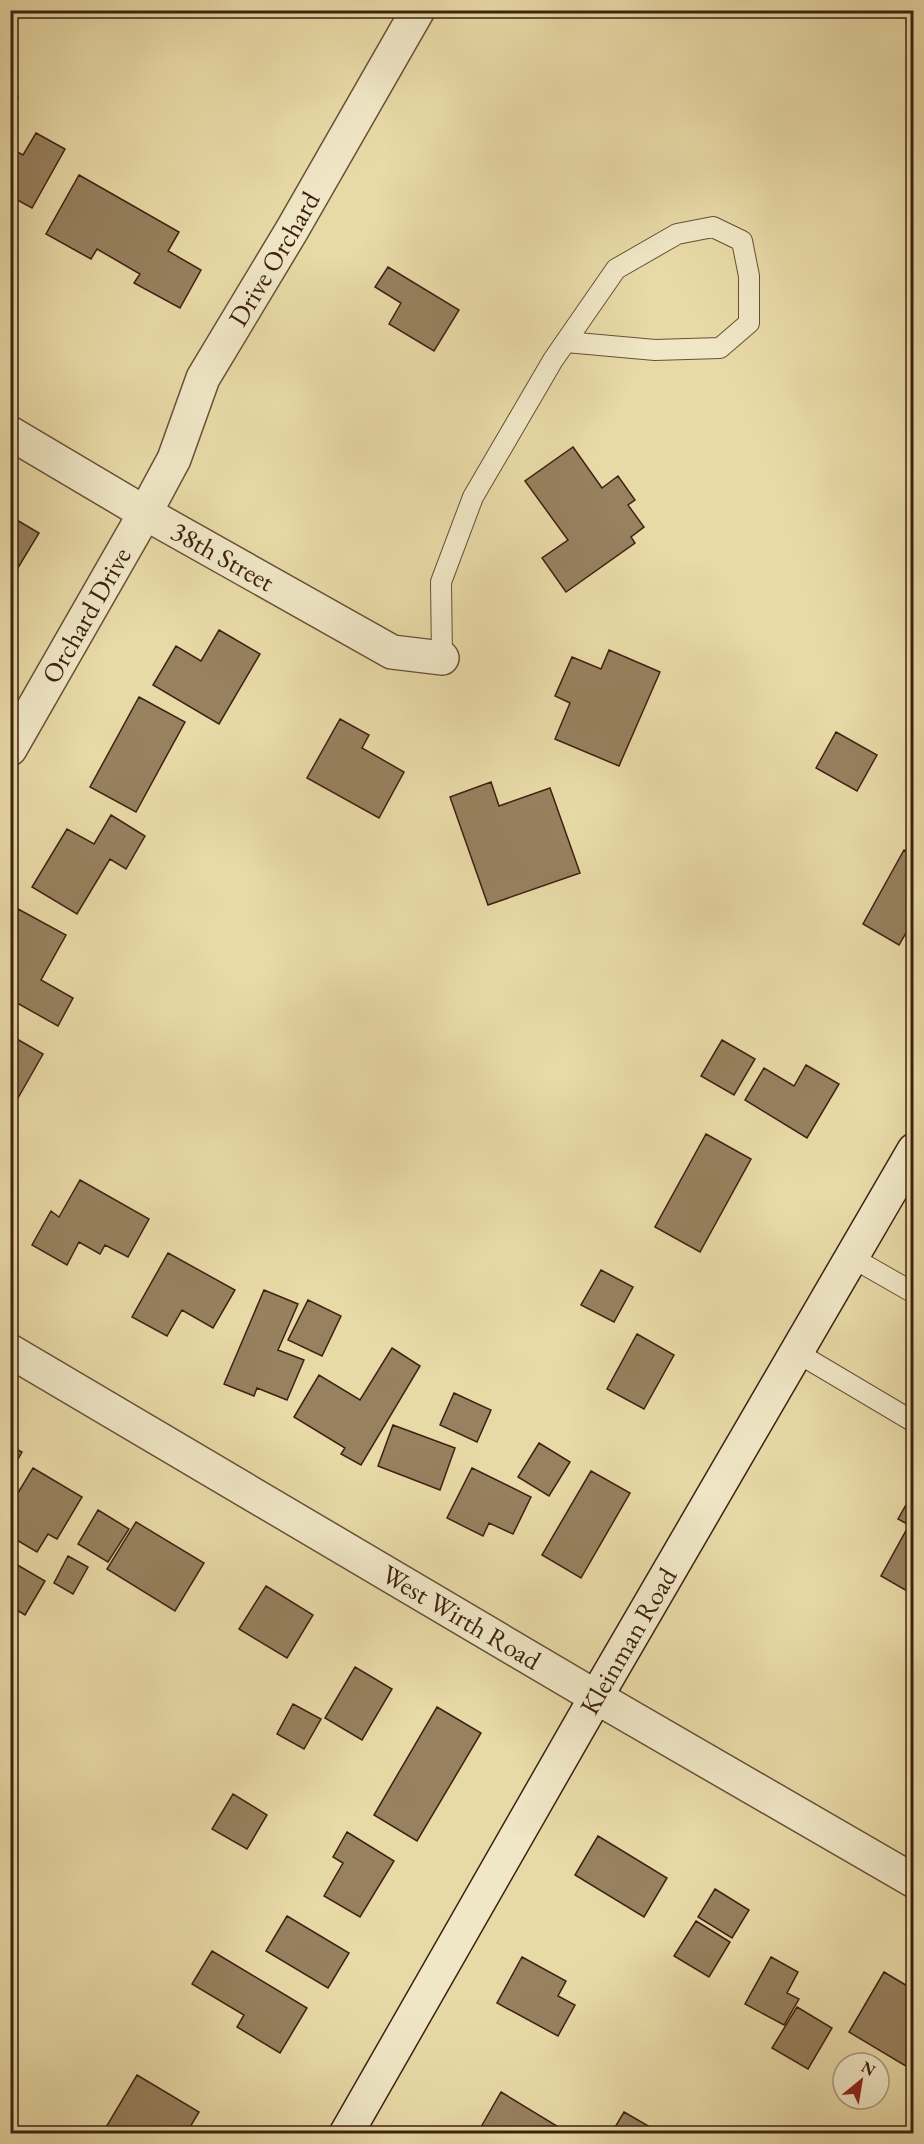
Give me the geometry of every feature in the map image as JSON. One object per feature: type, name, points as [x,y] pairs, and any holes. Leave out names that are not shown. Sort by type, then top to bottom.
[{"type":"street","name":"Drive Orchard","points":[[146,513],[174,459],[203,378],[292,230],[418,10]]},
{"type":"street","name":"38th Street","points":[[10,433],[392,652],[442,658]]},
{"type":"street","name":"Orchard Drive","points":[[10,748],[146,513]]},
{"type":"street","name":"Kleinman Road","points":[[346,2133],[914,1150]]},
{"type":"street","name":"West Wirth Road","points":[[10,1351],[596,1697],[914,1881]]},
{"type":"lane","points":[[442,658],[441,582],[473,498],[553,360],[616,269],[677,234],[713,227],[742,241],[749,276],[749,323],[720,348],[655,350],[566,342]]},
{"type":"lane","points":[[851,1257],[914,1293]]},
{"type":"lane","points":[[796,1352],[914,1422]]},
{"type":"building","points":[[10,93],[18,97],[10,111]]},
{"type":"building","points":[[36,133],[65,149],[32,208],[10,196],[10,148],[23,155]]},
{"type":"building","points":[[79,175],[179,232],[168,251],[201,270],[180,308],[134,283],[140,274],[97,249],[91,259],[46,234]]},
{"type":"building","points":[[388,267],[459,310],[434,351],[389,324],[401,303],[375,287]]},
{"type":"building","points":[[573,447],[602,488],[618,476],[635,500],[628,505],[644,527],[631,537],[635,543],[566,592],[542,558],[568,540],[525,481]]},
{"type":"building","points":[[10,516],[39,533],[10,581]]},
{"type":"building","points":[[219,630],[260,654],[219,724],[153,685],[176,646],[201,661]]},
{"type":"building","points":[[609,650],[660,672],[619,766],[555,739],[570,703],[555,696],[572,657],[601,669]]},
{"type":"building","points":[[139,697],[185,722],[136,812],[90,787]]},
{"type":"building","points":[[340,719],[369,735],[362,748],[404,772],[379,818],[307,778]]},
{"type":"building","points":[[836,732],[877,755],[857,791],[816,768]]},
{"type":"building","points":[[491,782],[499,806],[550,788],[580,873],[488,905],[450,797]]},
{"type":"building","points":[[111,815],[145,836],[126,869],[110,859],[77,914],[32,887],[67,829],[94,844]]},
{"type":"building","points":[[904,850],[914,856],[914,919],[899,945],[863,924]]},
{"type":"building","points":[[18,909],[66,935],[41,980],[73,998],[58,1026],[10,999],[10,922]]},
{"type":"building","points":[[10,1035],[43,1054],[10,1112]]},
{"type":"building","points":[[722,1040],[755,1059],[734,1095],[701,1076]]},
{"type":"building","points":[[806,1065],[839,1084],[807,1138],[745,1100],[764,1068],[794,1086]]},
{"type":"building","points":[[706,1134],[751,1159],[700,1252],[655,1227]]},
{"type":"building","points":[[80,1180],[149,1219],[128,1257],[105,1245],[100,1254],[79,1242],[67,1265],[32,1245],[51,1211],[59,1217]]},
{"type":"building","points":[[168,1253],[235,1290],[213,1328],[182,1310],[167,1336],[132,1317]]},
{"type":"building","points":[[601,1270],[633,1287],[614,1322],[581,1305]]},
{"type":"building","points":[[264,1290],[298,1304],[278,1350],[304,1360],[287,1400],[257,1388],[254,1396],[224,1384]]},
{"type":"building","points":[[308,1300],[341,1316],[322,1356],[288,1340]]},
{"type":"building","points":[[637,1334],[674,1355],[644,1409],[607,1389]]},
{"type":"building","points":[[392,1348],[420,1366],[361,1465],[341,1454],[345,1448],[294,1417],[319,1375],[360,1400]]},
{"type":"building","points":[[454,1393],[491,1410],[477,1442],[440,1425]]},
{"type":"building","points":[[393,1425],[455,1448],[440,1490],[378,1466]]},
{"type":"building","points":[[539,1443],[570,1462],[549,1496],[518,1477]]},
{"type":"building","points":[[10,1446],[22,1452],[10,1473]]},
{"type":"building","points":[[33,1468],[82,1497],[57,1539],[48,1534],[37,1552],[10,1536],[10,1523],[17,1513],[10,1509],[10,1506]]},
{"type":"building","points":[[472,1468],[531,1497],[513,1534],[489,1523],[483,1536],[447,1518]]},
{"type":"building","points":[[591,1471],[630,1493],[581,1578],[542,1555]]},
{"type":"building","points":[[914,1491],[914,1595],[881,1576],[909,1525],[898,1519]]},
{"type":"building","points":[[98,1510],[129,1529],[108,1562],[78,1544]]},
{"type":"building","points":[[136,1522],[204,1563],[175,1611],[107,1569]]},
{"type":"building","points":[[68,1556],[88,1567],[73,1594],[54,1583]]},
{"type":"building","points":[[14,1563],[45,1581],[25,1615],[10,1606],[10,1569]]},
{"type":"building","points":[[266,1586],[313,1615],[287,1658],[239,1629]]},
{"type":"building","points":[[355,1667],[392,1689],[362,1740],[325,1718]]},
{"type":"building","points":[[293,1704],[321,1719],[304,1749],[277,1734]]},
{"type":"building","points":[[437,1707],[481,1733],[417,1841],[374,1815]]},
{"type":"building","points":[[233,1794],[267,1815],[247,1849],[212,1829]]},
{"type":"building","points":[[347,1832],[394,1861],[360,1917],[324,1896],[343,1863],[333,1857]]},
{"type":"building","points":[[598,1836],[667,1878],[644,1917],[575,1875]]},
{"type":"building","points":[[715,1889],[749,1910],[732,1938],[698,1917]]},
{"type":"building","points":[[287,1916],[349,1953],[328,1988],[266,1951]]},
{"type":"building","points":[[696,1921],[730,1942],[709,1977],[674,1956]]},
{"type":"building","points":[[212,1951],[307,2008],[280,2053],[237,2027],[244,2015],[192,1984]]},
{"type":"building","points":[[522,1957],[566,1981],[558,1996],[575,2005],[558,2036],[497,2003]]},
{"type":"building","points":[[771,1957],[798,1972],[787,1993],[799,1999],[784,2025],[745,2004]]},
{"type":"building","points":[[884,1972],[914,1990],[914,2071],[891,2057],[891,2051],[881,2051],[849,2032]]},
{"type":"building","points":[[797,2007],[832,2028],[808,2069],[772,2048]]},
{"type":"building","points":[[137,2075],[199,2112],[186,2134],[102,2134]]},
{"type":"building","points":[[501,2092],[570,2134],[477,2134]]},
{"type":"building","points":[[624,2112],[657,2131],[655,2134],[611,2134]]}]
